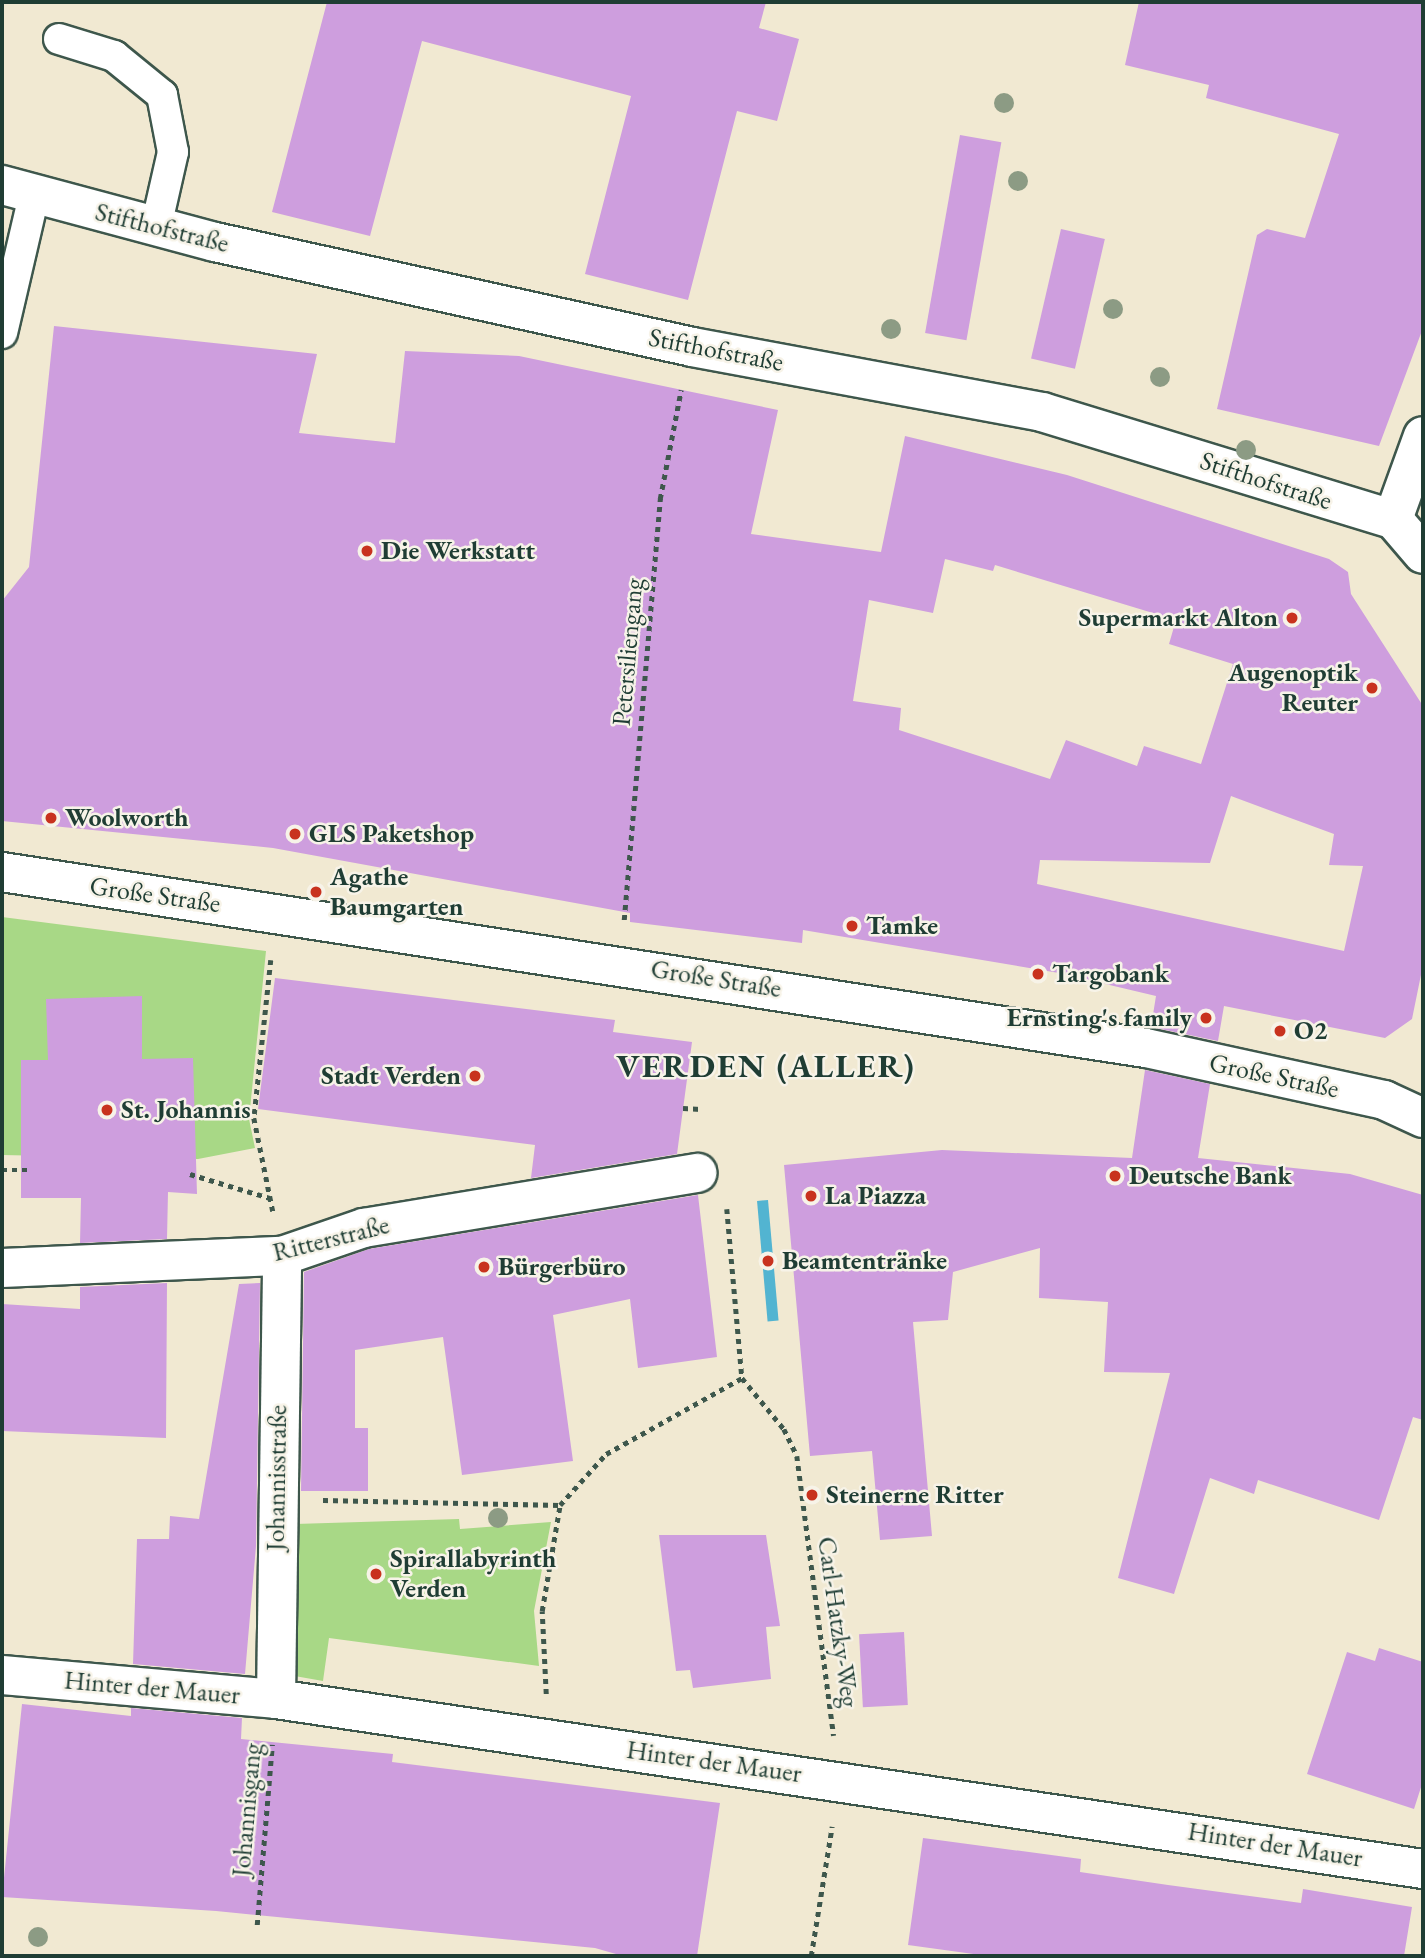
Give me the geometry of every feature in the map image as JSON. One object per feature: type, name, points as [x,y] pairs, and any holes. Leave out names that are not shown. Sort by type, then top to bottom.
[{"type":"street","name":"Stifthofstraße","points":[[18,190],[156,227],[692,347],[1042,412],[1393,519]]},
{"type":"street","points":[[1423,436],[1393,519],[1423,554]]},
{"type":"street","name":"Große Straße","points":[[2,872],[621,963],[1146,1048],[1384,1100],[1423,1118]]},
{"type":"street","name":"Ritterstraße","points":[[2,1268],[282,1256],[364,1228],[698,1173]]},
{"type":"street","name":"Johannisstraße","points":[[276,1699],[276,1501],[282,1256]]},
{"type":"street","name":"Hinter der Mauer","points":[[2,1675],[276,1699],[1422,1866]]},
{"type":"lane","points":[[59,39],[114,56],[162,95],[173,152],[156,227]]},
{"type":"lane","points":[[2,333],[18,190]]},
{"type":"path","name":"Petersiliengang","points":[[621,963],[660,499],[692,347]]},
{"type":"path","points":[[276,913],[254,1118],[282,1256]]},
{"type":"path","points":[[683,1108],[701,1110]]},
{"type":"path","points":[[2,1170],[28,1170]]},
{"type":"path","points":[[190,1174],[270,1198]]},
{"type":"path","points":[[544,1738],[542,1611],[560,1505],[606,1454],[742,1378],[726,1198]]},
{"type":"path","name":"Carl-Hatzky-Weg","points":[[742,1378],[784,1429],[797,1456],[840,1781],[811,1956]]},
{"type":"path","points":[[276,1501],[560,1505]]},
{"type":"path","name":"Johannisgang","points":[[257,1925],[276,1699]]},
{"type":"green space","points":[[2,917],[266,951],[249,1119],[255,1148],[198,1159],[2,1155]]},
{"type":"green space","points":[[459,1519],[460,1529],[551,1522],[534,1611],[539,1666],[329,1638],[323,1681],[289,1675],[295,1524]]},
{"type":"water","name":"Beamtentränke","points":[[768,1200],[779,1321],[768,1321],[757,1201]]},
{"type":"building","points":[[327,2],[766,2],[759,28],[799,39],[777,121],[737,111],[688,300],[585,274],[631,96],[422,41],[370,236],[272,212]]},
{"type":"building","points":[[1139,2],[1423,2],[1423,328],[1379,446],[1217,409],[1257,235],[1267,229],[1305,238],[1339,134],[1206,98],[1209,85],[1125,65]]},
{"type":"building","points":[[960,135],[1001,142],[966,340],[925,333]]},
{"type":"building","points":[[1061,229],[1105,239],[1075,369],[1031,359]]},
{"type":"building","points":[[54,326],[317,354],[299,433],[395,443],[405,351],[519,356],[778,410],[751,534],[881,552],[905,436],[1067,475],[1329,559],[1348,572],[1351,594],[1423,706],[1423,965],[1412,1019],[1385,1038],[1224,1006],[1218,1041],[1151,1027],[1156,996],[1059,973],[803,930],[802,943],[630,922],[630,913],[273,848],[2,821],[2,601],[29,567]],"holes":[[[945,559],[993,571],[995,565],[1176,620],[1169,644],[1233,664],[1201,764],[1144,746],[1137,766],[1066,740],[1050,779],[899,730],[901,708],[853,701],[869,600],[933,613]],[[1231,796],[1334,834],[1329,865],[1363,866],[1344,951],[1037,884],[1040,860],[1210,863]]]},
{"type":"building","name":"Stadt Verden","points":[[275,978],[615,1020],[613,1032],[692,1042],[677,1154],[531,1178],[535,1145],[258,1109]]},
{"type":"building","name":"St. Johannis","points":[[142,996],[142,1059],[193,1058],[197,1194],[168,1192],[167,1239],[80,1243],[81,1198],[21,1198],[21,1060],[48,1060],[46,999]]},
{"type":"building","points":[[1145,1070],[1210,1084],[1198,1158],[1350,1174],[1423,1195],[1423,1420],[1413,1417],[1379,1520],[1258,1480],[1254,1494],[1210,1478],[1174,1594],[1118,1578],[1170,1373],[1104,1372],[1108,1302],[1039,1298],[1040,1248],[953,1272],[948,1320],[913,1322],[932,1536],[880,1540],[872,1451],[810,1456],[784,1165],[942,1150],[1132,1158]]},
{"type":"building","points":[[698,1195],[717,1357],[638,1368],[630,1299],[553,1315],[573,1461],[462,1475],[443,1337],[355,1350],[355,1428],[368,1428],[368,1491],[301,1491],[304,1272],[369,1249]]},
{"type":"building","points":[[167,1283],[166,1438],[2,1431],[2,1304],[80,1309],[80,1287]]},
{"type":"building","points":[[260,1283],[256,1546],[245,1674],[133,1664],[137,1539],[169,1539],[170,1516],[199,1519],[239,1284]]},
{"type":"building","points":[[659,1535],[766,1535],[780,1626],[766,1627],[771,1679],[693,1688],[690,1670],[676,1671]]},
{"type":"building","points":[[904,1632],[908,1705],[863,1707],[859,1634]]},
{"type":"building","points":[[1379,1648],[1423,1662],[1423,1781],[1414,1809],[1307,1774],[1347,1652],[1375,1661]]},
{"type":"building","points":[[22,1704],[131,1716],[131,1708],[242,1718],[241,1739],[393,1754],[392,1762],[720,1803],[697,1956],[623,1956],[595,1948],[216,1911],[2,1897]]},
{"type":"building","points":[[923,1838],[1081,1859],[1080,1872],[1168,1885],[1301,1903],[1303,1889],[1412,1907],[1404,1956],[988,1956],[908,1945]]},
{"type":"place","name":"Die Werkstatt","points":[[367,551]]},
{"type":"place","name":"Supermarkt Alton","points":[[1292,618]]},
{"type":"place","name":"Augenoptik Reuter","points":[[1372,688]]},
{"type":"place","name":"Woolworth","points":[[51,818]]},
{"type":"place","name":"GLS Paketshop","points":[[295,834]]},
{"type":"place","name":"Agathe Baumgarten","points":[[316,892]]},
{"type":"place","name":"Tamke","points":[[852,926]]},
{"type":"place","name":"Targobank","points":[[1038,974]]},
{"type":"place","name":"Ernsting's family","points":[[1206,1018]]},
{"type":"place","name":"O2","points":[[1280,1031]]},
{"type":"place","name":"Stadt Verden","points":[[475,1076]]},
{"type":"place","name":"St. Johannis","points":[[107,1110]]},
{"type":"place","name":"Deutsche Bank","points":[[1115,1176]]},
{"type":"place","name":"La Piazza","points":[[811,1196]]},
{"type":"place","name":"Beamtentränke","points":[[768,1261]]},
{"type":"place","name":"Bürgerbüro","points":[[484,1267]]},
{"type":"place","name":"Steinerne Ritter","points":[[812,1495]]},
{"type":"place","name":"Spirallabyrinth Verden","points":[[376,1574]]},
{"type":"district","name":"VERDEN (ALLER)","points":[[766,1066]]}]
